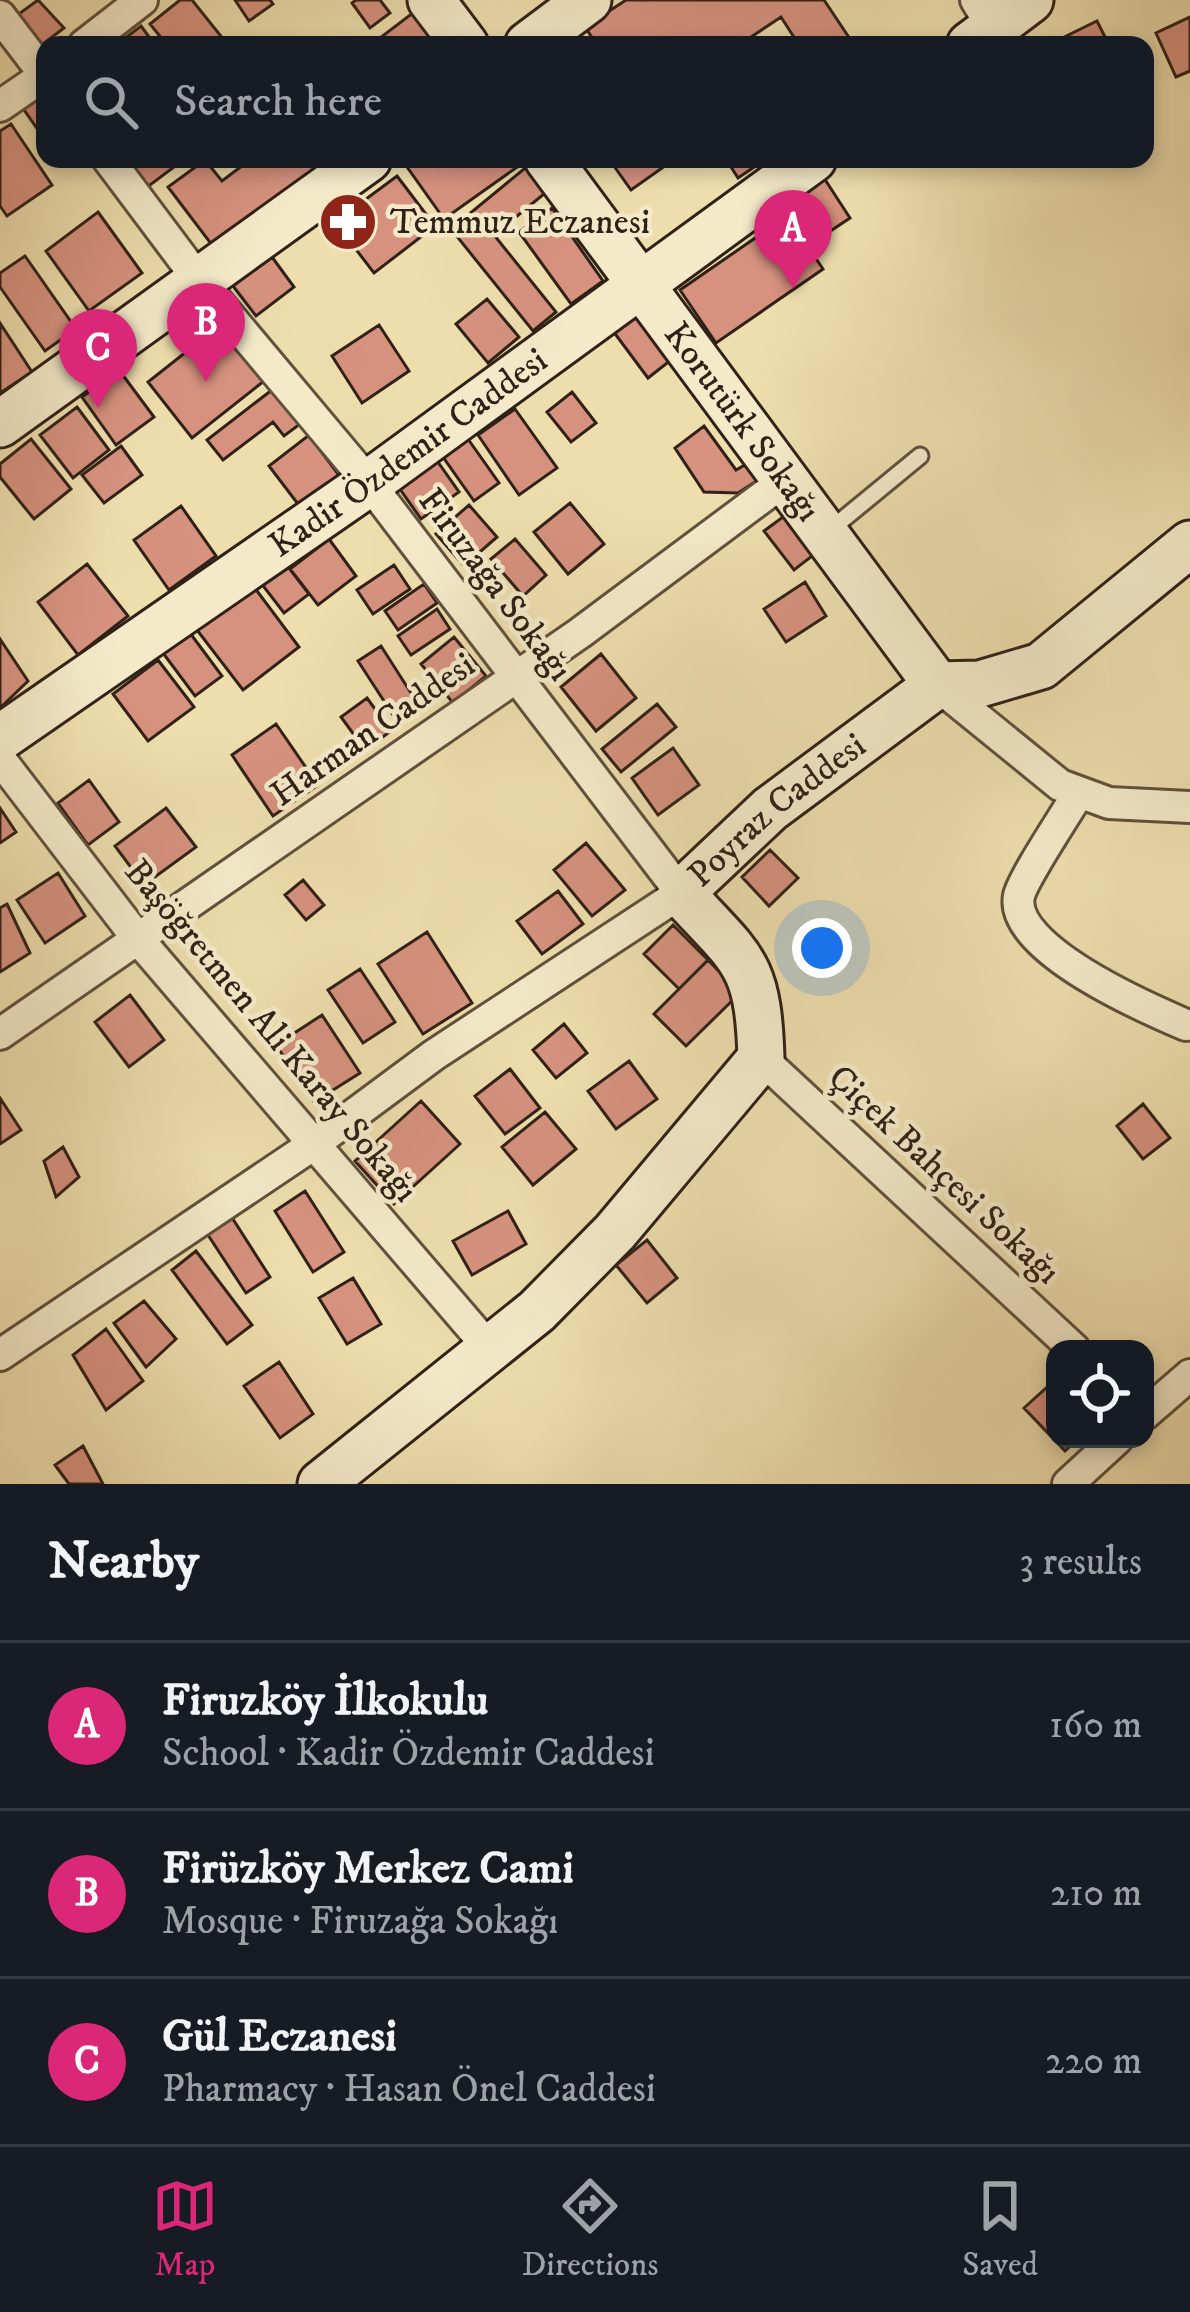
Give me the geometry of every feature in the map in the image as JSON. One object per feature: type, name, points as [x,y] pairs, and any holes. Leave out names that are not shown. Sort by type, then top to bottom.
[{"type":"street","points":[[96,36],[142,0]]},
{"type":"street","points":[[431,0],[457,36]]},
{"type":"street","points":[[539,36],[588,0]]},
{"type":"street","points":[[979,24],[1030,0]]},
{"type":"street","points":[[0,16],[36,63]]},
{"type":"street","points":[[0,106],[36,81]]},
{"type":"street","name":"Firuzağa Sokağı","points":[[115,168],[198,279],[369,483],[681,893]]},
{"type":"street","points":[[0,424],[355,168]]},
{"type":"street","name":"Korutürk Sokağı","points":[[555,168],[937,685]]},
{"type":"street","name":"Kadir Özdemir Caddesi","points":[[0,738],[369,483],[801,168]]},
{"type":"street","name":"Harman Caddesi","points":[[0,1034],[516,678],[784,482]]},
{"type":"street","points":[[937,685],[980,684],[1041,666],[1190,544]]},
{"type":"street","points":[[937,685],[1060,785],[1109,803],[1190,807]]},
{"type":"street","name":"Poyraz Caddesi","points":[[761,1058],[759,1001],[750,970],[681,893],[770,809],[937,685]]},
{"type":"street","name":"Başöğretmen Ali Karay Sokağı","points":[[0,758],[138,939],[490,1349]]},
{"type":"street","points":[[1079,792],[1018,898],[1020,916],[1038,943],[1138,1005],[1186,1024]]},
{"type":"street","points":[[0,1355],[314,1144],[434,1055],[681,893]]},
{"type":"street","points":[[321,1484],[538,1311],[614,1232],[761,1058]]},
{"type":"street","name":"Çiçek Bahçesi Sokağı","points":[[761,1058],[1064,1340]]},
{"type":"street","points":[[1154,1406],[1190,1375]]},
{"type":"street","points":[[1067,1484],[1107,1448]]},
{"type":"lane","points":[[823,536],[920,456]]},
{"type":"building","points":[[38,0],[64,28],[53,36],[36,36],[35,50],[12,19]]},
{"type":"building","points":[[180,0],[192,0],[221,36],[160,36],[150,24]]},
{"type":"building","points":[[235,0],[270,0],[273,4],[249,21]]},
{"type":"building","points":[[380,0],[390,13],[370,28],[352,3]]},
{"type":"building","points":[[626,0],[824,0],[848,36],[793,36],[781,17],[752,36],[591,36],[585,27]]},
{"type":"building","points":[[414,12],[433,36],[383,36]]},
{"type":"building","points":[[1190,17],[1190,71],[1176,77],[1156,33]]},
{"type":"building","points":[[1097,21],[1104,36],[1066,36]]},
{"type":"building","points":[[141,26],[148,36],[128,36]]},
{"type":"building","points":[[36,92],[36,127],[20,104]]},
{"type":"building","points":[[11,124],[36,168],[52,185],[7,216],[0,206],[0,131]]},
{"type":"building","points":[[133,168],[173,168],[146,188]]},
{"type":"building","points":[[194,168],[211,168],[222,181],[239,168],[322,168],[215,249],[168,187]]},
{"type":"building","points":[[408,168],[516,168],[444,219]]},
{"type":"building","points":[[525,168],[533,168],[550,189],[494,235],[556,312],[533,331],[451,229]]},
{"type":"building","points":[[615,168],[662,168],[631,190]]},
{"type":"building","points":[[732,168],[753,168],[738,178]]},
{"type":"building","points":[[397,176],[435,226],[374,273],[335,222]]},
{"type":"building","points":[[824,178],[850,218],[820,238],[794,198]]},
{"type":"building","points":[[552,208],[603,281],[571,304],[519,232]]},
{"type":"building","points":[[98,212],[142,273],[89,311],[46,251]]},
{"type":"building","points":[[787,216],[823,269],[716,343],[680,290]]},
{"type":"building","points":[[25,256],[76,329],[45,351],[0,287],[0,273]]},
{"type":"building","points":[[272,257],[294,287],[256,316],[233,286]]},
{"type":"building","points":[[487,299],[519,337],[488,363],[456,324]]},
{"type":"building","points":[[636,313],[671,360],[648,378],[613,331]]},
{"type":"building","points":[[0,323],[32,372],[0,393]]},
{"type":"building","points":[[220,325],[264,381],[192,438],[148,382]]},
{"type":"building","points":[[379,325],[409,371],[362,403],[332,356]]},
{"type":"building","points":[[119,370],[154,417],[116,445],[82,397]]},
{"type":"building","points":[[277,386],[304,421],[284,436],[273,422],[223,460],[207,440]]},
{"type":"building","points":[[572,392],[596,423],[571,442],[547,412]]},
{"type":"building","points":[[77,407],[109,450],[73,478],[40,435]]},
{"type":"building","points":[[515,409],[557,468],[519,495],[478,435]]},
{"type":"building","points":[[704,426],[736,470],[750,462],[761,478],[738,493],[704,492],[675,448]]},
{"type":"building","points":[[309,435],[341,478],[301,508],[269,466]]},
{"type":"building","points":[[31,439],[71,489],[34,519],[0,477],[0,464]]},
{"type":"building","points":[[468,439],[499,483],[474,501],[443,457]]},
{"type":"building","points":[[121,446],[142,475],[104,503],[82,475]]},
{"type":"building","points":[[433,455],[459,492],[421,519],[395,482]]},
{"type":"building","points":[[570,503],[604,544],[568,574],[534,532]]},
{"type":"building","points":[[469,505],[497,537],[464,566],[436,534]]},
{"type":"building","points":[[181,506],[216,556],[169,590],[134,540]]},
{"type":"building","points":[[787,514],[816,553],[794,570],[764,531]]},
{"type":"building","points":[[329,539],[356,576],[318,605],[290,569]]},
{"type":"building","points":[[515,539],[546,575],[523,596],[491,559]]},
{"type":"building","points":[[279,555],[309,594],[284,613],[254,574]]},
{"type":"building","points":[[87,564],[128,616],[78,655],[38,602]]},
{"type":"building","points":[[394,565],[410,589],[373,614],[357,590]]},
{"type":"building","points":[[805,582],[826,616],[786,642],[764,609]]},
{"type":"building","points":[[424,584],[437,603],[398,630],[385,611]]},
{"type":"building","points":[[254,587],[299,647],[243,690],[197,630]]},
{"type":"building","points":[[437,609],[450,629],[411,655],[398,636]]},
{"type":"building","points":[[187,629],[222,676],[195,696],[160,649]]},
{"type":"building","points":[[454,637],[486,676],[453,703],[421,664]]},
{"type":"building","points":[[0,639],[28,681],[0,708]]},
{"type":"building","points":[[381,646],[418,704],[395,718],[358,661]]},
{"type":"building","points":[[601,654],[636,698],[596,731],[561,687]]},
{"type":"building","points":[[158,660],[194,707],[148,741],[113,694]]},
{"type":"building","points":[[367,698],[391,731],[365,750],[341,717]]},
{"type":"building","points":[[657,704],[676,727],[621,772],[602,749]]},
{"type":"building","points":[[276,724],[318,785],[273,816],[232,755]]},
{"type":"building","points":[[673,748],[699,785],[658,815],[632,778]]},
{"type":"building","points":[[89,780],[119,822],[88,845],[58,803]]},
{"type":"building","points":[[0,808],[16,832],[0,843]]},
{"type":"building","points":[[166,808],[196,847],[144,885],[115,846]]},
{"type":"building","points":[[586,843],[625,890],[592,916],[554,870]]},
{"type":"building","points":[[770,850],[798,878],[769,906],[742,877]]},
{"type":"building","points":[[58,873],[85,916],[45,943],[17,900]]},
{"type":"building","points":[[303,880],[324,905],[306,920],[285,895]]},
{"type":"building","points":[[558,891],[583,924],[542,954],[517,921]]},
{"type":"building","points":[[7,904],[30,953],[0,972],[0,908]]},
{"type":"building","points":[[673,925],[708,960],[679,989],[644,954]]},
{"type":"building","points":[[427,932],[472,1003],[423,1034],[378,964]]},
{"type":"building","points":[[708,960],[740,993],[686,1046],[654,1014]]},
{"type":"building","points":[[360,969],[395,1022],[363,1043],[328,990]]},
{"type":"building","points":[[130,995],[164,1040],[129,1067],[95,1022]]},
{"type":"building","points":[[322,1015],[360,1073],[314,1102],[276,1045]]},
{"type":"building","points":[[564,1024],[587,1053],[556,1078],[533,1050]]},
{"type":"building","points":[[629,1061],[657,1099],[616,1129],[588,1091]]},
{"type":"building","points":[[510,1069],[540,1108],[505,1134],[475,1096]]},
{"type":"building","points":[[0,1098],[21,1130],[0,1144]]},
{"type":"building","points":[[421,1101],[460,1144],[394,1204],[355,1161]]},
{"type":"building","points":[[1143,1104],[1170,1138],[1143,1159],[1117,1126]]},
{"type":"building","points":[[545,1112],[576,1149],[533,1185],[502,1147]]},
{"type":"building","points":[[63,1147],[79,1177],[56,1197],[44,1161]]},
{"type":"building","points":[[305,1191],[344,1252],[313,1272],[275,1211]]},
{"type":"building","points":[[508,1211],[526,1244],[472,1275],[453,1241]]},
{"type":"building","points":[[231,1216],[270,1277],[246,1293],[206,1232]]},
{"type":"building","points":[[647,1240],[677,1278],[647,1303],[616,1265]]},
{"type":"building","points":[[196,1251],[252,1325],[227,1344],[172,1270]]},
{"type":"building","points":[[353,1278],[381,1324],[347,1344],[319,1298]]},
{"type":"building","points":[[144,1301],[176,1339],[146,1367],[114,1323]]},
{"type":"building","points":[[106,1329],[143,1381],[106,1410],[73,1355]]},
{"type":"building","points":[[279,1362],[313,1414],[280,1438],[244,1386]]},
{"type":"building","points":[[1046,1388],[1046,1431],[1024,1408]]},
{"type":"building","points":[[83,1446],[103,1484],[69,1484],[55,1465]]},
{"type":"place","name":"Temmuz Eczanesi","points":[[348,222]]},
{"type":"place","name":"Firuzköy İlkokulu","points":[[793,289]]},
{"type":"place","name":"Firüzköy Merkez Cami","points":[[206,382]]},
{"type":"place","name":"Gül Eczanesi","points":[[98,408]]}]
